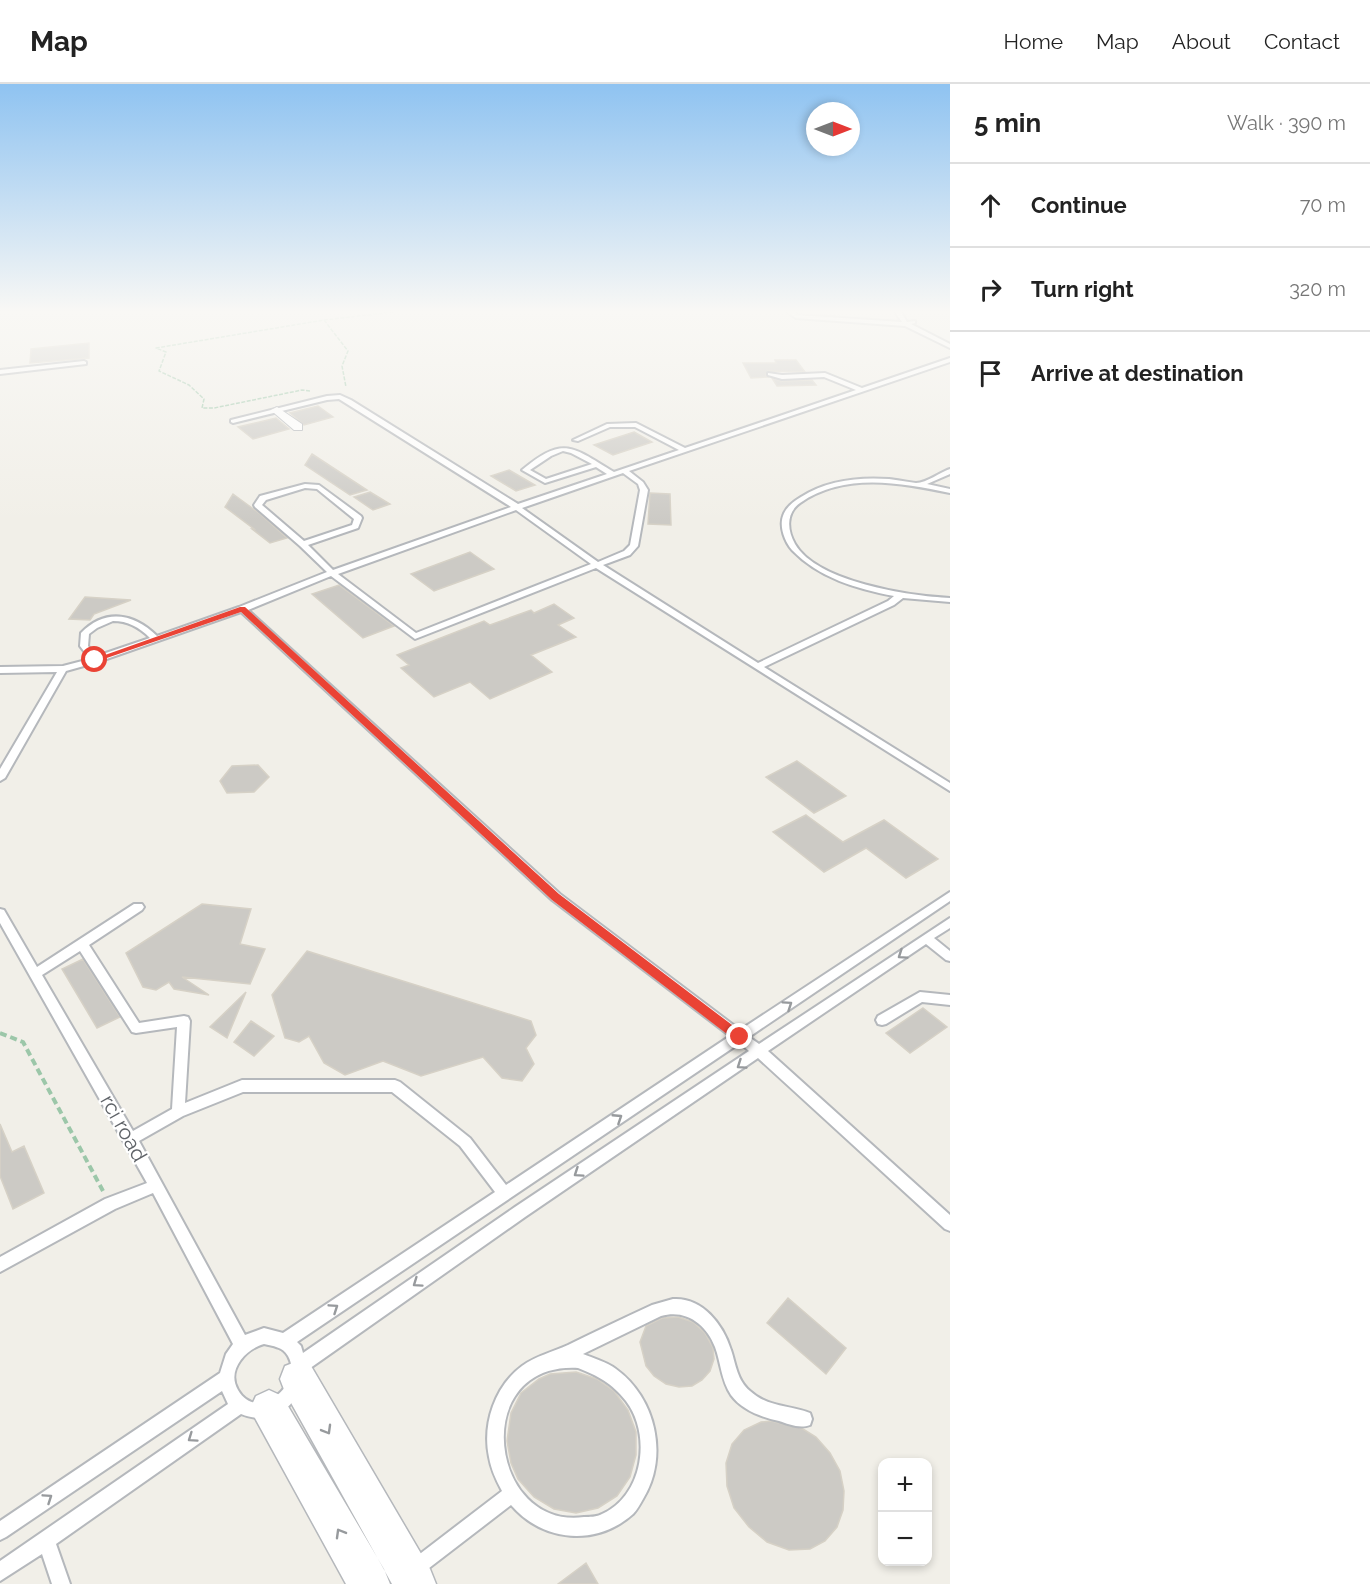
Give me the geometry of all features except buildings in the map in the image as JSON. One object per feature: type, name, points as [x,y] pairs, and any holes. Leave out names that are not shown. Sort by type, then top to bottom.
[{"type":"street","points":[[277,410],[298,427]]},
{"type":"street","points":[[298,1373],[412,1579]]},
{"type":"street","points":[[254,1407],[369,1584]]},
{"type":"lane","points":[[842,382],[862,390]]},
{"type":"lane","points":[[0,670],[63,669],[95,660],[242,609],[332,573],[517,507],[885,382]]},
{"type":"lane","points":[[233,421],[340,397],[350,400],[517,507],[597,565],[950,788]]},
{"type":"lane","points":[[576,440],[609,424],[636,425],[685,450]]},
{"type":"lane","points":[[596,465],[545,482],[525,470],[561,449],[569,448],[614,475]]},
{"type":"lane","points":[[920,485],[950,471]]},
{"type":"lane","points":[[303,543],[355,526],[358,518],[319,487],[305,486],[263,498],[258,505],[303,543],[332,573],[416,636],[627,553],[634,546],[644,490],[641,483],[625,472]]},
{"type":"lane","points":[[950,491],[920,485],[874,481],[833,485],[802,497],[792,506],[785,527],[797,550],[810,562],[849,582],[900,596],[950,600]]},
{"type":"lane","points":[[758,666],[891,603],[900,596]]},
{"type":"lane","points":[[242,609],[556,897],[760,1052],[950,1224]]},
{"type":"lane","points":[[95,660],[84,646],[85,633],[97,622],[112,618],[128,620],[144,626],[156,639]]},
{"type":"lane","points":[[0,778],[63,669]]},
{"type":"lane","points":[[285,1341],[950,896]]},
{"type":"lane","points":[[35,974],[138,907]]},
{"type":"lane","name":"rci road","points":[[0,914],[130,1139],[242,1346]]},
{"type":"lane","points":[[298,1373],[520,1212],[950,922]]},
{"type":"lane","points":[[927,938],[950,957]]},
{"type":"lane","points":[[82,944],[136,1028],[184,1021],[178,1112]]},
{"type":"lane","points":[[882,1020],[920,997],[950,1000]]},
{"type":"lane","points":[[130,1139],[178,1112],[242,1086],[395,1086],[465,1142],[504,1193]]},
{"type":"lane","points":[[0,1265],[110,1204],[155,1186]]},
{"type":"lane","points":[[550,1362],[576,1360],[601,1368],[623,1383],[639,1404],[648,1429],[650,1456],[644,1482],[631,1505],[618,1516],[611,1521],[586,1529],[560,1527],[536,1517],[513,1494],[500,1473],[494,1444],[497,1415],[509,1390],[527,1372],[666,1307],[679,1306],[693,1310],[710,1324],[723,1348],[729,1376],[742,1396],[761,1410],[804,1419]]},
{"type":"lane","points":[[0,1572],[254,1407],[287,1398],[298,1373],[297,1356],[285,1341],[275,1336],[264,1336],[242,1346],[234,1355],[227,1377],[233,1397],[254,1407]]},
{"type":"lane","points":[[0,1531],[227,1377]]},
{"type":"lane","points":[[412,1579],[513,1494]]},
{"type":"lane","points":[[46,1541],[61,1584]]},
{"type":"path","points":[[181,382],[204,399],[201,408],[214,408],[302,390],[340,397],[346,389],[345,382]]},
{"type":"path","points":[[0,1033],[23,1042],[34,1059],[110,1204]]},
{"type":"route","points":[[95,660],[242,609],[556,897],[740,1037]]}]
